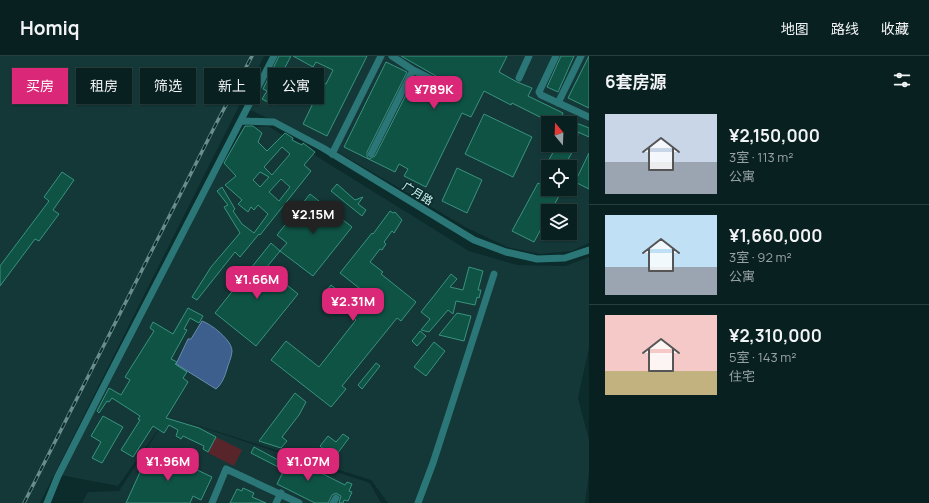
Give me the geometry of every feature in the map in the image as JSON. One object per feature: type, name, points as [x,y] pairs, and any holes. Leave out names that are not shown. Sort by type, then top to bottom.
[{"type":"street","points":[[47,503],[58,476],[242,121],[274,56]]},
{"type":"street","points":[[332,154],[381,56]]},
{"type":"street","points":[[392,56],[413,70],[433,80]]},
{"type":"street","points":[[519,78],[529,56]]},
{"type":"street","points":[[556,56],[539,92],[541,95],[589,117]]},
{"type":"street","points":[[558,103],[581,56]]},
{"type":"street","points":[[371,154],[413,70]]},
{"type":"street","name":"广月路","points":[[242,121],[274,122],[332,154],[474,240],[506,252],[537,259],[565,258],[589,250]]},
{"type":"street","points":[[418,503],[434,463],[494,274]]},
{"type":"street","points":[[212,503],[226,469],[281,493],[299,503]]},
{"type":"street","points":[[276,503],[281,493]]},
{"type":"shaded area","points":[[0,56],[264,56],[258,68],[204,68],[204,104],[240,104],[40,503],[0,503]]},
{"type":"shaded area","points":[[275,56],[589,56],[589,243],[572,251],[540,254],[507,247],[467,228],[336,151],[248,109],[251,104],[260,104],[260,85],[268,70],[268,104],[324,104],[324,68],[269,68]]},
{"type":"shaded area","points":[[268,126],[469,251],[517,265],[565,266],[589,257],[589,348],[578,398],[589,440],[589,473],[585,503],[388,503],[371,480],[168,416],[370,483],[381,503],[82,503],[88,492],[119,491],[166,419],[118,486],[60,475],[169,261],[242,129]]},
{"type":"shaded area","points":[[216,437],[242,450],[234,466],[208,453]]},
{"type":"water","points":[[202,321],[210,325],[225,337],[229,342],[232,351],[224,377],[216,389],[176,364],[188,339],[191,339]]},
{"type":"building","points":[[279,56],[291,56],[285,68],[273,68]]},
{"type":"building","points":[[293,56],[367,56],[327,136],[303,124],[313,104],[324,104],[324,83],[326,84],[333,70],[316,62],[313,67]]},
{"type":"building","points":[[401,56],[507,56],[499,72],[532,88],[528,96],[563,113],[562,116],[541,116],[541,118],[512,103],[511,105],[484,91],[471,117],[462,113],[426,187],[404,176],[408,169],[399,164],[395,172],[344,147],[386,62],[407,72],[367,152],[369,159],[375,156],[415,77],[431,85],[437,83],[438,79],[436,76]]},
{"type":"building","points":[[561,56],[574,56],[558,92],[547,87]]},
{"type":"building","points":[[589,56],[589,108],[568,98]]},
{"type":"building","points":[[268,79],[268,102],[262,99],[267,91],[263,89]]},
{"type":"building","points":[[484,114],[532,137],[513,177],[465,154]]},
{"type":"building","points":[[577,124],[589,128],[589,137],[578,132],[577,143]]},
{"type":"building","points":[[245,126],[253,126],[262,133],[258,142],[267,151],[285,133],[293,138],[292,140],[302,145],[303,143],[315,152],[304,165],[311,171],[260,235],[259,234],[240,257],[235,252],[197,300],[192,297],[211,267],[240,233],[224,207],[228,205],[217,191],[222,187],[235,209],[233,211],[242,224],[254,233],[268,214],[258,205],[254,210],[251,207],[248,212],[238,204],[242,200],[225,185],[236,176],[224,163]],"holes":[[[282,147],[290,154],[272,175],[264,167]],[[260,172],[269,177],[260,187],[253,180]],[[281,179],[290,187],[279,201],[269,192]]]},
{"type":"building","points":[[553,152],[572,152],[568,160],[549,160]]},
{"type":"building","points":[[589,153],[589,189],[577,183],[577,178]]},
{"type":"building","points":[[457,168],[482,180],[467,213],[442,201]]},
{"type":"building","points":[[62,172],[74,180],[53,210],[59,214],[39,241],[35,239],[0,286],[0,266],[49,201],[44,197]]},
{"type":"building","points":[[538,183],[541,184],[541,196],[559,196],[555,204],[541,204],[541,229],[534,242],[512,231]]},
{"type":"building","points":[[337,184],[355,200],[363,197],[358,204],[366,210],[362,216],[331,191]]},
{"type":"building","points":[[310,194],[352,227],[313,276],[280,251],[287,243],[277,235]]},
{"type":"building","points":[[390,211],[393,213],[395,212],[402,220],[394,233],[392,231],[384,242],[386,244],[382,250],[380,249],[370,262],[383,272],[381,274],[416,302],[401,321],[397,318],[342,386],[346,389],[331,407],[271,360],[286,341],[319,367],[356,320],[324,294],[331,285],[363,311],[373,299],[340,273],[372,233],[373,234]]},
{"type":"building","points":[[271,243],[280,251],[266,268],[298,294],[256,346],[215,313]]},
{"type":"building","points":[[469,267],[483,271],[478,290],[481,290],[475,305],[456,301],[453,314],[448,310],[429,332],[421,330],[430,319],[421,312],[451,274],[457,279],[450,287],[463,290]]},
{"type":"building","points":[[188,308],[203,316],[199,323],[190,318],[184,329],[187,330],[171,359],[177,362],[175,364],[187,372],[183,378],[188,382],[166,418],[199,428],[216,437],[208,452],[203,449],[204,446],[183,436],[181,439],[176,436],[178,430],[169,425],[164,433],[153,426],[133,457],[121,450],[140,420],[138,419],[140,416],[112,398],[109,402],[107,401],[99,413],[97,411],[109,388],[121,395],[130,380],[125,377],[154,331],[150,328],[153,322],[173,334]]},
{"type":"building","points":[[457,313],[471,316],[464,341],[439,335]]},
{"type":"building","points":[[420,331],[426,336],[417,346],[412,341]]},
{"type":"building","points":[[434,342],[445,351],[426,376],[414,367]]},
{"type":"building","points":[[376,363],[380,366],[362,389],[358,385]]},
{"type":"building","points":[[295,393],[306,402],[299,415],[282,437],[287,441],[281,448],[259,441]]},
{"type":"building","points":[[103,416],[123,427],[102,463],[92,458],[101,442],[91,436]]},
{"type":"building","points":[[343,434],[349,438],[334,458],[320,446],[328,436],[336,442]]},
{"type":"building","points":[[254,447],[306,475],[309,467],[345,485],[347,482],[352,484],[349,491],[352,492],[348,501],[344,500],[343,503],[339,503],[341,496],[336,493],[332,495],[328,503],[315,503],[277,484],[284,470],[251,453]]},
{"type":"building","points":[[151,448],[212,477],[201,500],[193,496],[190,503],[126,503]]},
{"type":"building","points":[[243,488],[254,493],[252,497],[266,503],[230,503],[237,489],[242,491]]},
{"type":"railway","points":[[24,503],[252,56]]}]
